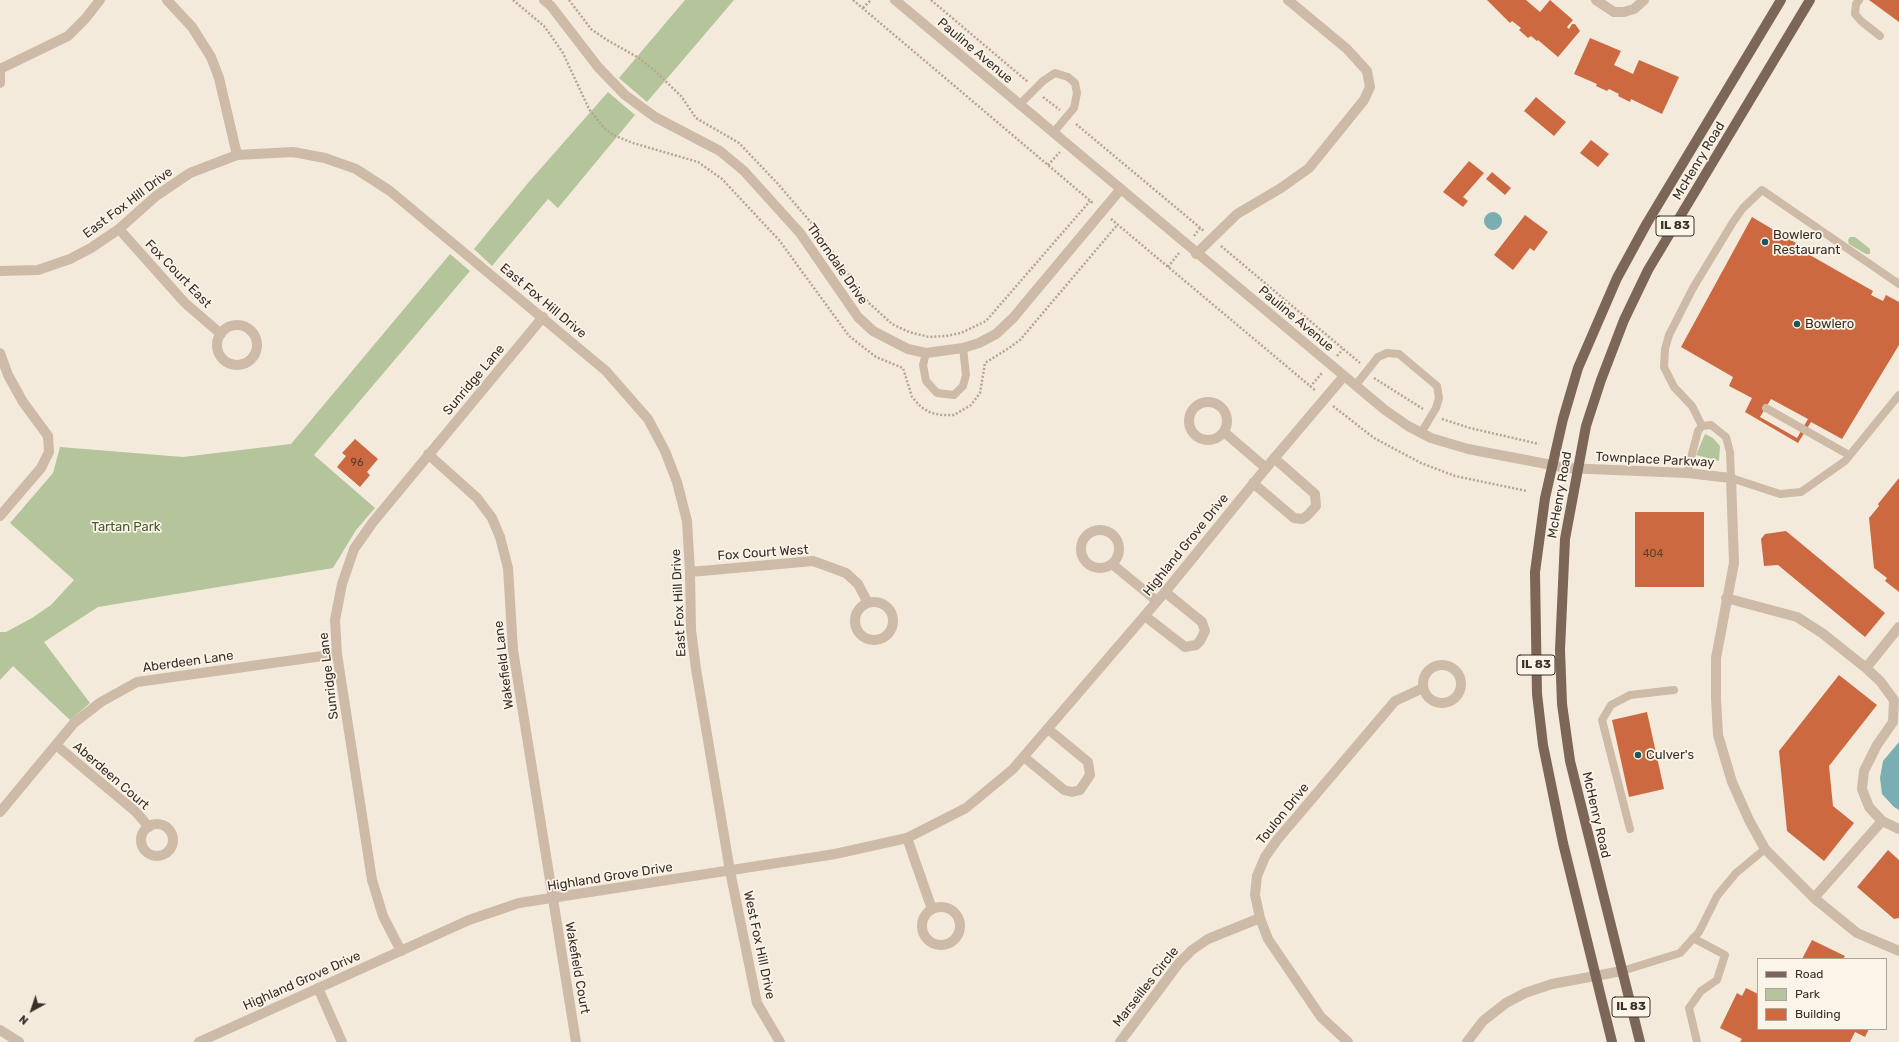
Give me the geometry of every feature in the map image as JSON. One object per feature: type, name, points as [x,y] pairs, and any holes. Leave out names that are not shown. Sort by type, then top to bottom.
[{"type":"main road","name":"McHenry Road","points":[[1612,1042],[1563,843],[1543,746],[1537,694],[1535,572],[1545,498],[1563,419],[1578,368],[1617,278],[1647,223],[1781,0]]},
{"type":"main road","name":"McHenry Road","points":[[1640,1042],[1570,761],[1562,704],[1560,650],[1564,539],[1586,426],[1601,380],[1624,320],[1648,270],[1810,0]]},
{"type":"street","points":[[0,83],[0,70],[68,36],[85,19],[100,0]]},
{"type":"street","points":[[167,0],[192,28],[211,57],[220,78],[237,155]]},
{"type":"street","name":"Thorndale Drive","points":[[544,0],[551,6],[598,67],[625,95],[655,117],[720,151],[744,171],[800,233],[858,317],[873,331],[887,340],[908,349],[926,353],[963,348],[979,343],[996,334],[1013,318],[1120,190]]},
{"type":"street","name":"Pauline Avenue","points":[[895,0],[1196,254],[1385,410],[1431,438],[1468,450],[1552,465]]},
{"type":"street","points":[[1196,254],[1237,214],[1281,188],[1309,168],[1364,100],[1370,87],[1367,70],[1347,49],[1288,0]]},
{"type":"street","points":[[1596,0],[1614,12],[1624,12],[1634,9],[1644,0]]},
{"type":"street","name":"East Fox Hill Drive","points":[[0,271],[38,270],[70,259],[91,248],[119,229],[156,196],[190,173],[237,155],[293,152],[325,158],[356,168],[390,191],[606,371],[648,419],[665,451],[677,482],[687,521],[691,630],[696,669],[730,871]]},
{"type":"street","name":"Fox Court East","points":[[119,229],[185,303],[221,334]]},
{"type":"street","name":"Sunridge Lane","points":[[401,951],[383,916],[372,880],[337,654],[335,620],[342,584],[354,549],[373,522],[543,317]]},
{"type":"street","points":[[0,353],[8,375],[23,402],[48,436],[49,452],[41,468],[0,516]]},
{"type":"street","name":"Highland Grove Drive","points":[[199,1042],[469,920],[519,903],[835,854],[907,838],[966,808],[1013,769],[1024,757],[1145,616],[1253,483],[1344,376]]},
{"type":"street","points":[[1224,432],[1266,468]]},
{"type":"street","name":"Wakefield Lane","points":[[428,454],[477,498],[492,518],[500,537],[508,568],[513,650],[552,899]]},
{"type":"street","points":[[1253,483],[1294,518],[1302,519],[1307,516],[1316,506],[1315,494],[1274,458]]},
{"type":"street","name":"Townplace Parkway","points":[[1552,465],[1578,468],[1687,473],[1731,478],[1734,563],[1726,598],[1716,658],[1718,735],[1732,782],[1748,820],[1765,849],[1814,898],[1857,933],[1899,952]]},
{"type":"street","name":"Fox Court West","points":[[690,572],[813,561],[846,573],[858,584],[868,603]]},
{"type":"street","points":[[1112,564],[1157,601]]},
{"type":"street","points":[[1145,616],[1185,647],[1196,645],[1200,641],[1205,631],[1202,622],[1165,592]]},
{"type":"street","points":[[1726,598],[1797,617],[1822,633],[1880,681],[1894,700],[1893,722],[1877,745],[1864,771],[1862,789],[1869,807],[1882,821],[1899,829]]},
{"type":"street","points":[[1866,668],[1899,627]]},
{"type":"street","name":"Aberdeen Lane","points":[[0,812],[74,724],[102,702],[137,682],[337,654]]},
{"type":"street","name":"Toulon Drive","points":[[1348,1042],[1321,1017],[1268,939],[1260,918],[1255,895],[1257,876],[1269,851],[1395,701],[1423,688]]},
{"type":"street","points":[[1024,757],[1064,790],[1072,792],[1080,790],[1090,775],[1088,762],[1048,729]]},
{"type":"street","name":"Aberdeen Court","points":[[56,745],[136,812],[149,827]]},
{"type":"street","points":[[1814,898],[1882,821]]},
{"type":"street","points":[[907,838],[932,909]]},
{"type":"street","name":"West Fox Hill Drive","points":[[730,871],[757,1003],[780,1042]]},
{"type":"street","name":"Wakefield Court","points":[[552,899],[576,1042]]},
{"type":"street","name":"Marseilles Circle","points":[[1120,1042],[1179,963],[1192,950],[1208,940],[1260,918]]},
{"type":"street","points":[[1467,1042],[1483,1021],[1506,1002],[1525,993],[1552,984],[1622,971]]},
{"type":"street","points":[[318,988],[342,1042]]},
{"type":"street","points":[[0,1030],[19,1042]]},
{"type":"lane","points":[[1859,0],[1856,4],[1855,14],[1861,21],[1880,36]]},
{"type":"lane","points":[[1020,105],[1035,89],[1055,73],[1068,77],[1075,83],[1078,93],[1074,108],[1053,134]]},
{"type":"lane","points":[[1702,426],[1692,406],[1674,387],[1664,367],[1665,349],[1669,335],[1693,288],[1733,222],[1743,208],[1762,190],[1899,284]]},
{"type":"lane","points":[[926,353],[923,365],[926,381],[937,393],[954,395],[963,386],[966,375],[963,348]]},
{"type":"lane","points":[[1355,386],[1378,357],[1387,354],[1399,354],[1437,386],[1439,398],[1421,433]]},
{"type":"lane","points":[[1687,473],[1698,431],[1702,426],[1711,425],[1726,437],[1730,452],[1731,478],[1780,494],[1801,492],[1845,461],[1899,395]]},
{"type":"lane","points":[[1766,408],[1849,455]]},
{"type":"lane","points":[[1630,830],[1602,720],[1611,705],[1630,695],[1674,690]]},
{"type":"lane","points":[[1622,971],[1680,953],[1699,932],[1716,896],[1736,873],[1765,849]]},
{"type":"lane","points":[[1693,938],[1725,955],[1717,980],[1701,991],[1689,1008],[1697,1042]]},
{"type":"path","points":[[513,0],[544,26],[552,37],[563,53],[589,109],[604,128],[613,135],[633,143],[692,159],[710,169],[730,187],[764,223],[804,272]]},
{"type":"path","points":[[569,0],[591,29],[645,62],[676,92]]},
{"type":"path","points":[[853,0],[1090,201],[1374,438],[1415,461],[1455,476],[1527,490]]},
{"type":"path","points":[[863,8],[871,0]]},
{"type":"path","points":[[931,0],[1368,370],[1374,379],[1432,414],[1470,428],[1539,444]]},
{"type":"path","points":[[856,284],[877,312],[900,328],[916,335],[929,337],[961,333],[978,326],[992,316],[1090,201]]},
{"type":"green space","points":[[685,0],[734,0],[647,102],[619,78]]},
{"type":"green space","points":[[608,92],[635,115],[558,208],[548,199],[492,266],[474,249],[528,183]]},
{"type":"green space","points":[[1850,237],[1855,237],[1870,249],[1870,254],[1866,254],[1849,244],[1848,240]]},
{"type":"green space","name":"Tartan Park","points":[[450,254],[470,271],[314,455],[375,508],[356,530],[333,568],[98,607],[44,642],[90,703],[70,720],[13,666],[0,680],[0,632],[6,632],[32,618],[51,605],[74,580],[10,523],[53,473],[60,447],[183,457],[291,444]]},
{"type":"green space","points":[[1705,434],[1713,438],[1720,446],[1719,461],[1696,455]]},
{"type":"water","points":[[1489,212],[1497,212],[1502,217],[1500,228],[1497,230],[1489,230],[1484,225],[1484,217]]},
{"type":"water","points":[[1899,742],[1899,810],[1894,807],[1882,794],[1880,778],[1883,761]]},
{"type":"building","points":[[1487,0],[1526,0],[1540,12],[1550,0],[1573,20],[1567,27],[1569,29],[1572,24],[1575,24],[1580,31],[1558,57],[1538,40],[1537,41],[1531,36],[1528,38],[1519,30],[1521,28],[1512,21],[1510,23]]},
{"type":"building","points":[[1869,0],[1899,0],[1899,22]]},
{"type":"building","points":[[1590,38],[1621,51],[1614,65],[1633,74],[1639,60],[1679,77],[1662,114],[1631,99],[1630,102],[1618,96],[1619,94],[1609,89],[1607,91],[1596,86],[1597,84],[1574,74]]},
{"type":"building","points":[[1536,97],[1566,122],[1554,136],[1524,111]]},
{"type":"building","points":[[1591,140],[1609,154],[1598,167],[1580,153]]},
{"type":"building","points":[[1469,161],[1484,173],[1463,197],[1468,201],[1463,207],[1443,192]]},
{"type":"building","points":[[1492,172],[1511,188],[1505,195],[1486,179]]},
{"type":"building","points":[[1525,215],[1548,232],[1534,251],[1530,248],[1513,270],[1494,255]]},
{"type":"building","name":"Bowlero","points":[[1752,217],[1796,243],[1794,246],[1873,291],[1871,295],[1883,301],[1886,295],[1899,302],[1899,345],[1842,439],[1811,422],[1798,443],[1745,412],[1752,398],[1729,386],[1733,377],[1681,347]],"holes":[[[1771,399],[1808,419],[1797,438],[1760,417]]]},
{"type":"building","points":[[355,439],[378,459],[367,472],[370,475],[360,487],[337,467],[346,456],[342,453]]},
{"type":"building","points":[[1899,478],[1899,592],[1885,581],[1887,578],[1874,568],[1869,518]]},
{"type":"building","points":[[1635,512],[1704,512],[1704,587],[1635,587]]},
{"type":"building","points":[[1786,531],[1885,613],[1865,637],[1778,565],[1764,566],[1761,539],[1765,534]]},
{"type":"building","points":[[1839,675],[1877,705],[1829,766],[1833,806],[1854,823],[1824,861],[1787,831],[1779,751]]},
{"type":"building","name":"Culver's","points":[[1647,712],[1664,789],[1629,797],[1612,720]]},
{"type":"building","points":[[1888,850],[1899,860],[1899,918],[1894,919],[1857,887]]},
{"type":"building","points":[[1812,940],[1845,956],[1844,958],[1803,958]]},
{"type":"building","points":[[1746,988],[1757,994],[1757,1030],[1868,1030],[1865,1037],[1855,1032],[1850,1042],[1740,1042],[1742,1039],[1720,1028],[1737,993],[1742,996]]},
{"type":"place","name":"Bowlero Restaurant","points":[[1765,242]]},
{"type":"place","name":"Bowlero","points":[[1797,324]]},
{"type":"place","name":"Culver's","points":[[1638,755]]}]
